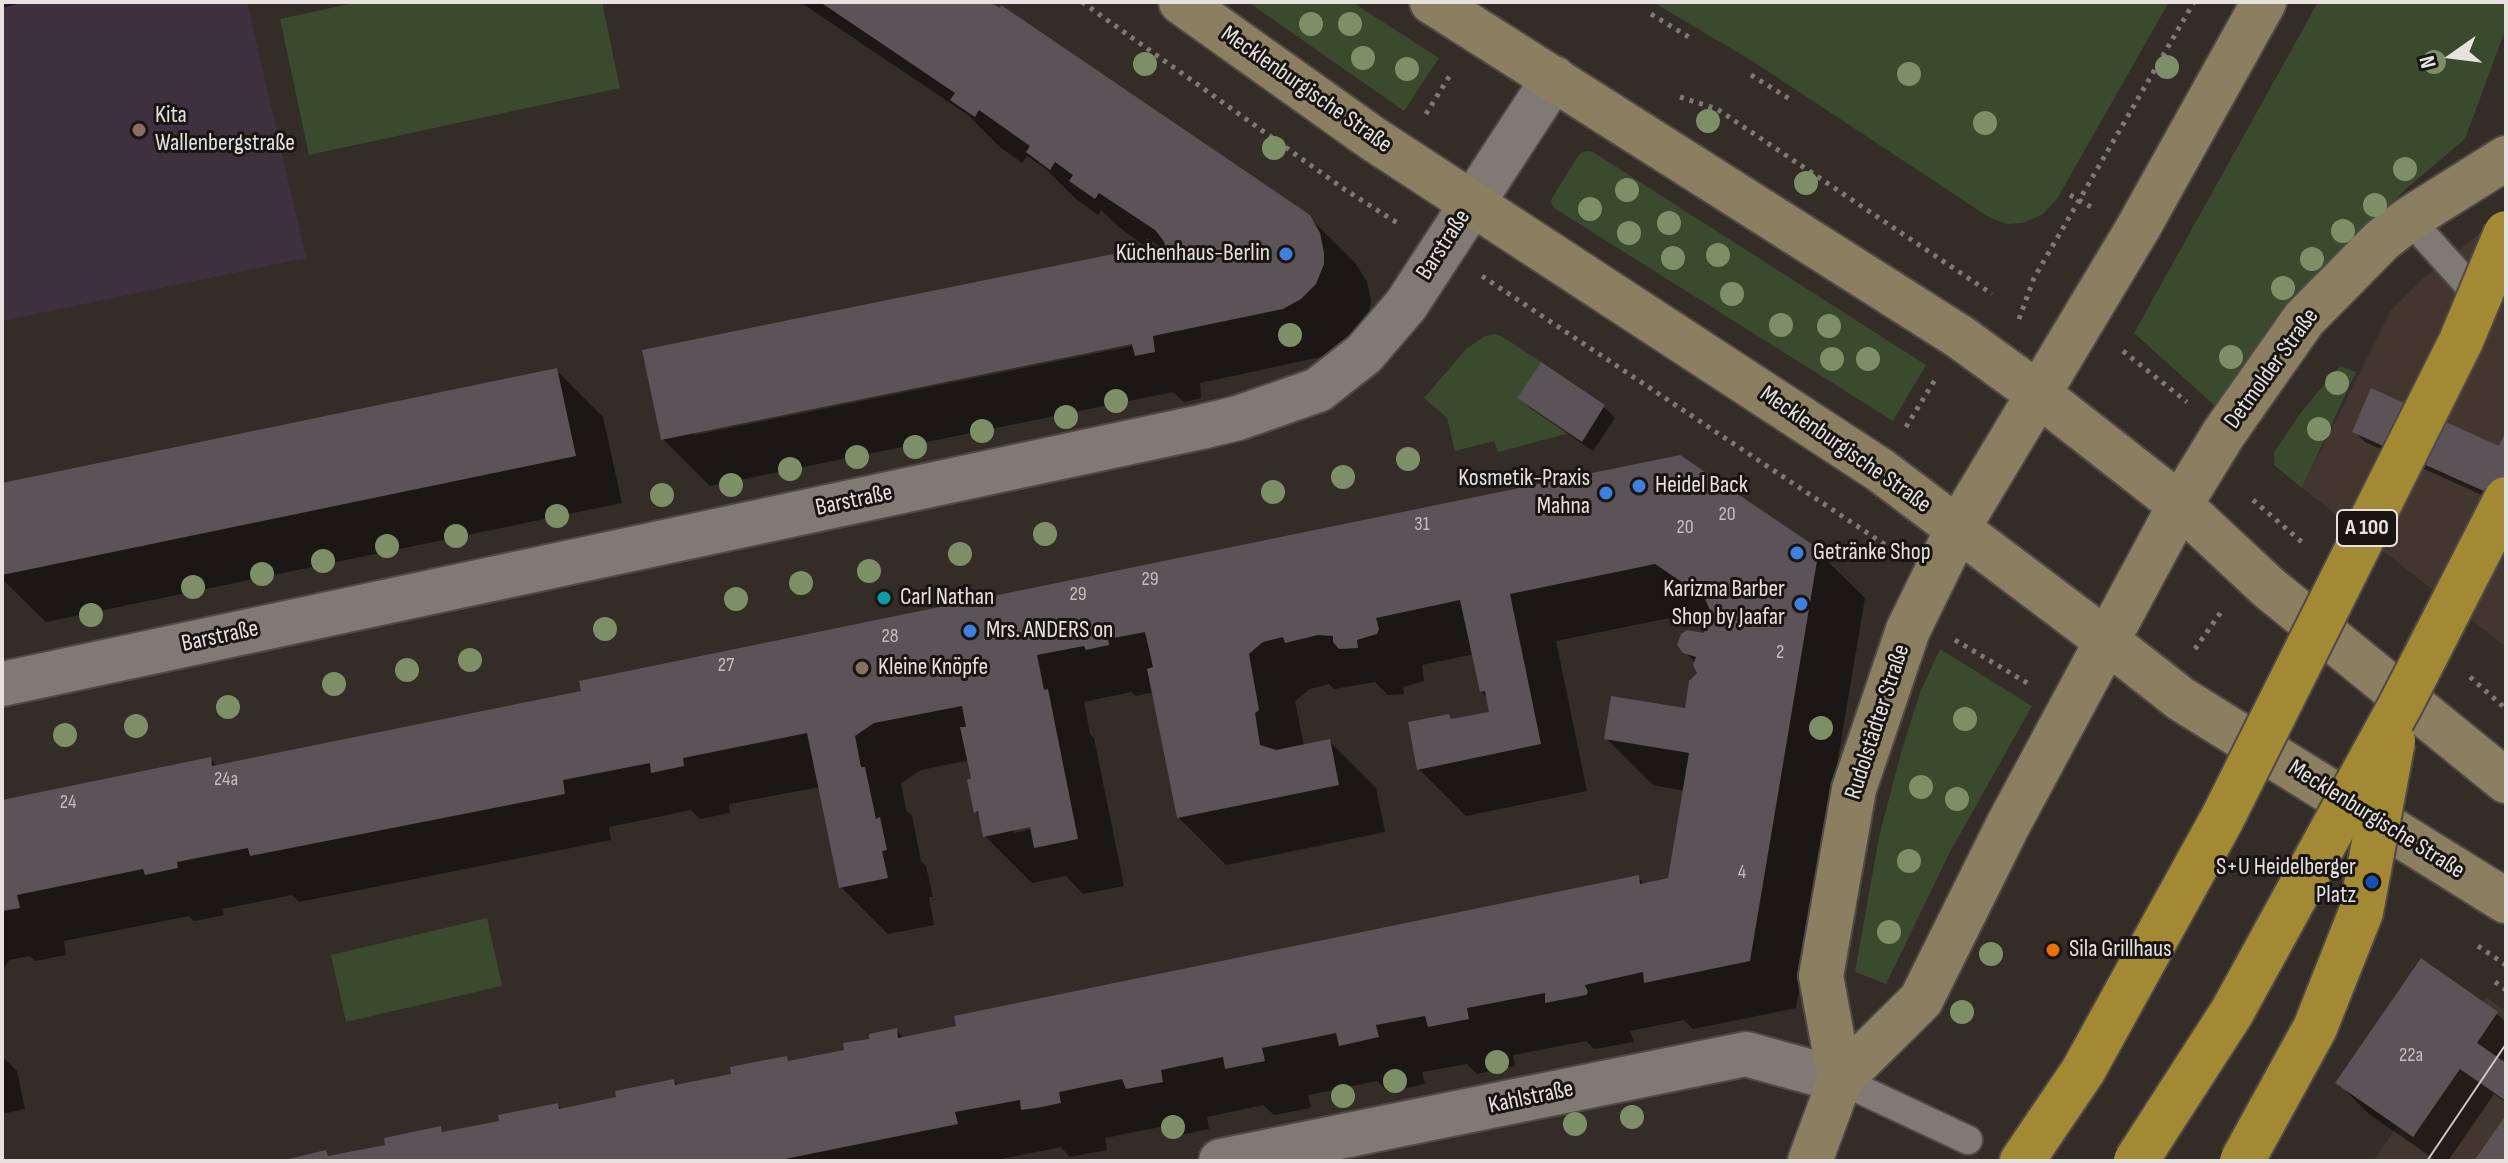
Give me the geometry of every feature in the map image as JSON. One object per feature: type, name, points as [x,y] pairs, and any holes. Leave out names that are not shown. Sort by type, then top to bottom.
[{"type":"highway","name":"A 100","points":[[2022,1161],[2083,1071],[2222,819],[2461,341],[2506,233]]},
{"type":"highway","points":[[2136,1161],[2232,1012],[2401,704],[2506,499]]},
{"type":"highway","points":[[2242,1161],[2315,1028],[2361,912],[2401,704]]},
{"type":"main road","name":"Mecklenburgische Straße","points":[[1181,2],[1372,138],[1857,454],[2181,699],[2506,901]]},
{"type":"main road","points":[[1432,2],[1948,328],[2180,505],[2269,588],[2506,781]]},
{"type":"main road","points":[[2037,393],[2138,228],[2264,2]]},
{"type":"main road","name":"Detmolder Straße","points":[[2107,641],[2180,505],[2224,433],[2304,319],[2382,240],[2409,219],[2506,158]]},
{"type":"main road","name":"Rudolstädter Straße","points":[[1840,1080],[1821,976],[1854,789],[1908,630],[1958,528],[2037,393]]},
{"type":"main road","points":[[1810,1161],[1840,1080],[1921,1000],[2002,838],[2107,641]]},
{"type":"street","name":"Barstraße","points":[[2,684],[1238,418],[1318,390],[1364,354],[1406,305],[1554,78]]},
{"type":"street","name":"Kahlstraße","points":[[1221,1161],[1746,1054],[1840,1080]]},
{"type":"lane","points":[[2409,219],[2473,290],[2506,272]]},
{"type":"lane","points":[[1840,1080],[1968,1140]]},
{"type":"path","points":[[1082,2],[1344,189]]},
{"type":"path","points":[[2045,262],[2194,2]]},
{"type":"path","points":[[1651,14],[1692,39]]},
{"type":"path","points":[[1421,122],[1455,68]]},
{"type":"path","points":[[1751,75],[1793,101]]},
{"type":"path","points":[[1670,92],[1717,109],[1988,291]]},
{"type":"path","points":[[2070,195],[2096,210]]},
{"type":"path","points":[[1536,311],[1651,391],[1829,506]]},
{"type":"path","points":[[2123,351],[2194,408]]},
{"type":"path","points":[[1905,428],[1938,373]]},
{"type":"path","points":[[2194,650],[2226,606]]},
{"type":"path","points":[[1948,635],[2040,690]]},
{"type":"path","points":[[2495,982],[2506,990]]},
{"type":"shaded area","name":"Kita Wallenbergstraße","points":[[2,2],[247,2],[306,258],[2,321]]},
{"type":"shaded area","points":[[2506,213],[2506,647],[2302,488],[2391,310],[2427,275]]},
{"type":"shaded area","points":[[2486,997],[2506,1011],[2506,1161],[2373,1161]]},
{"type":"green space","points":[[358,2],[602,2],[620,88],[309,155],[280,19]]},
{"type":"green space","points":[[1248,2],[1352,2],[1439,58],[1404,111]]},
{"type":"green space","points":[[1653,2],[2169,2],[2057,199],[2043,214],[2023,223],[2007,224],[1990,218],[1757,64]]},
{"type":"green space","points":[[2318,2],[2506,2],[2506,28],[2465,139],[2407,188],[2353,240],[2261,343],[2215,406],[2134,333]]},
{"type":"green space","points":[[1587,151],[1926,365],[1893,421],[1554,208],[1552,198],[1580,153]]},
{"type":"green space","points":[[1495,334],[1541,362],[1517,398],[1570,433],[1498,452],[1494,441],[1455,451],[1447,418],[1424,398],[1466,349],[1485,336]]},
{"type":"green space","points":[[2340,366],[2356,372],[2302,488],[2274,465],[2274,452],[2302,411]]},
{"type":"green space","points":[[1940,649],[2032,706],[1950,852],[1886,984],[1855,972],[1879,837],[1900,756],[1921,690]]},
{"type":"green space","points":[[487,918],[502,986],[346,1022],[331,955]]},
{"type":"building","points":[[820,2],[990,2],[1000,8],[1001,5],[1310,215],[1320,233],[1324,253],[1324,264],[1316,284],[1301,299],[1283,309],[1153,336],[1155,352],[1135,356],[1132,344],[661,440],[642,350],[1113,254],[1115,261],[1171,258],[1155,230],[1099,193],[1095,199],[1069,181],[1073,175],[1055,162],[1050,170],[1026,152],[1030,146],[979,110],[975,117],[950,100],[955,93]]},
{"type":"building","points":[[1541,362],[1605,405],[1582,442],[1517,398]]},
{"type":"building","points":[[557,368],[576,456],[2,575],[2,483]]},
{"type":"building","points":[[2371,388],[2499,446],[2506,430],[2506,501],[2352,432]]},
{"type":"building","points":[[1680,455],[1819,549],[1750,961],[1644,983],[1643,972],[1585,985],[1586,995],[1545,1003],[1545,993],[1467,1008],[1469,1019],[1428,1027],[1425,1016],[1376,1025],[1379,1037],[1339,1046],[1336,1033],[1262,1048],[1265,1061],[1225,1069],[1223,1057],[1161,1070],[1163,1082],[1126,1089],[1122,1079],[1059,1092],[1061,1103],[1036,1108],[1021,1110],[1020,1100],[955,1112],[958,1124],[775,1161],[280,1161],[326,1150],[328,1156],[385,1145],[384,1138],[441,1126],[442,1132],[499,1121],[498,1115],[558,1103],[559,1109],[616,1097],[615,1091],[674,1079],[675,1085],[731,1074],[730,1067],[787,1056],[788,1061],[844,1050],[843,1043],[869,1039],[869,1034],[897,1028],[898,1038],[956,1026],[954,1016],[1639,875],[1640,884],[1668,878],[1689,753],[1604,739],[1611,696],[1685,708],[1689,681],[1697,673],[1693,665],[1696,657],[1683,653],[1677,645],[1681,634],[1687,630],[1704,633],[1709,608],[1704,597],[1655,564],[1510,594],[1541,744],[1417,770],[1408,722],[1449,714],[1451,719],[1489,712],[1485,691],[1480,692],[1460,600],[1376,618],[1377,634],[1357,640],[1358,648],[1339,649],[1333,642],[1333,636],[1318,635],[1285,643],[1283,637],[1263,642],[1249,654],[1259,710],[1255,713],[1260,745],[1276,750],[1330,739],[1339,785],[1177,818],[1147,669],[1153,667],[1145,632],[1108,639],[1109,645],[1086,650],[1084,646],[1037,655],[1044,690],[1048,689],[1078,839],[1034,848],[1030,827],[983,837],[967,780],[971,778],[960,727],[966,727],[962,706],[874,723],[855,736],[876,819],[880,817],[887,850],[882,851],[888,878],[839,888],[807,733],[683,758],[684,766],[651,773],[650,763],[563,780],[565,794],[250,856],[248,848],[177,862],[178,868],[145,875],[143,869],[17,895],[20,908],[2,911],[2,800],[211,757],[212,766],[581,691],[579,681]]},
{"type":"building","points":[[2421,958],[2498,1012],[2477,1043],[2506,1063],[2506,1101],[2460,1069],[2413,1137],[2335,1083]]},
{"type":"building","points":[[2506,1115],[2506,1161],[2474,1161]]},
{"type":"tram line","points":[[2427,1161],[2506,1044]]},
{"type":"place","name":"Kita Wallenbergstraße","points":[[139,130]]},
{"type":"place","name":"Küchenhaus-Berlin","points":[[1286,254]]},
{"type":"place","name":"Heidel Back","points":[[1639,486]]},
{"type":"place","name":"Kosmetik-Praxis Mahna","points":[[1606,493]]},
{"type":"place","name":"Getränke Shop","points":[[1797,553]]},
{"type":"place","name":"Carl Nathan","points":[[884,598]]},
{"type":"place","name":"Karizma Barber Shop by Jaafar","points":[[1801,604]]},
{"type":"place","name":"Mrs. ANDERS on","points":[[970,631]]},
{"type":"place","name":"Kleine Knöpfe","points":[[862,668]]},
{"type":"place","name":"S+U Heidelberger Platz","points":[[2372,882]]},
{"type":"place","name":"Sila Grillhaus","points":[[2053,950]]}]
